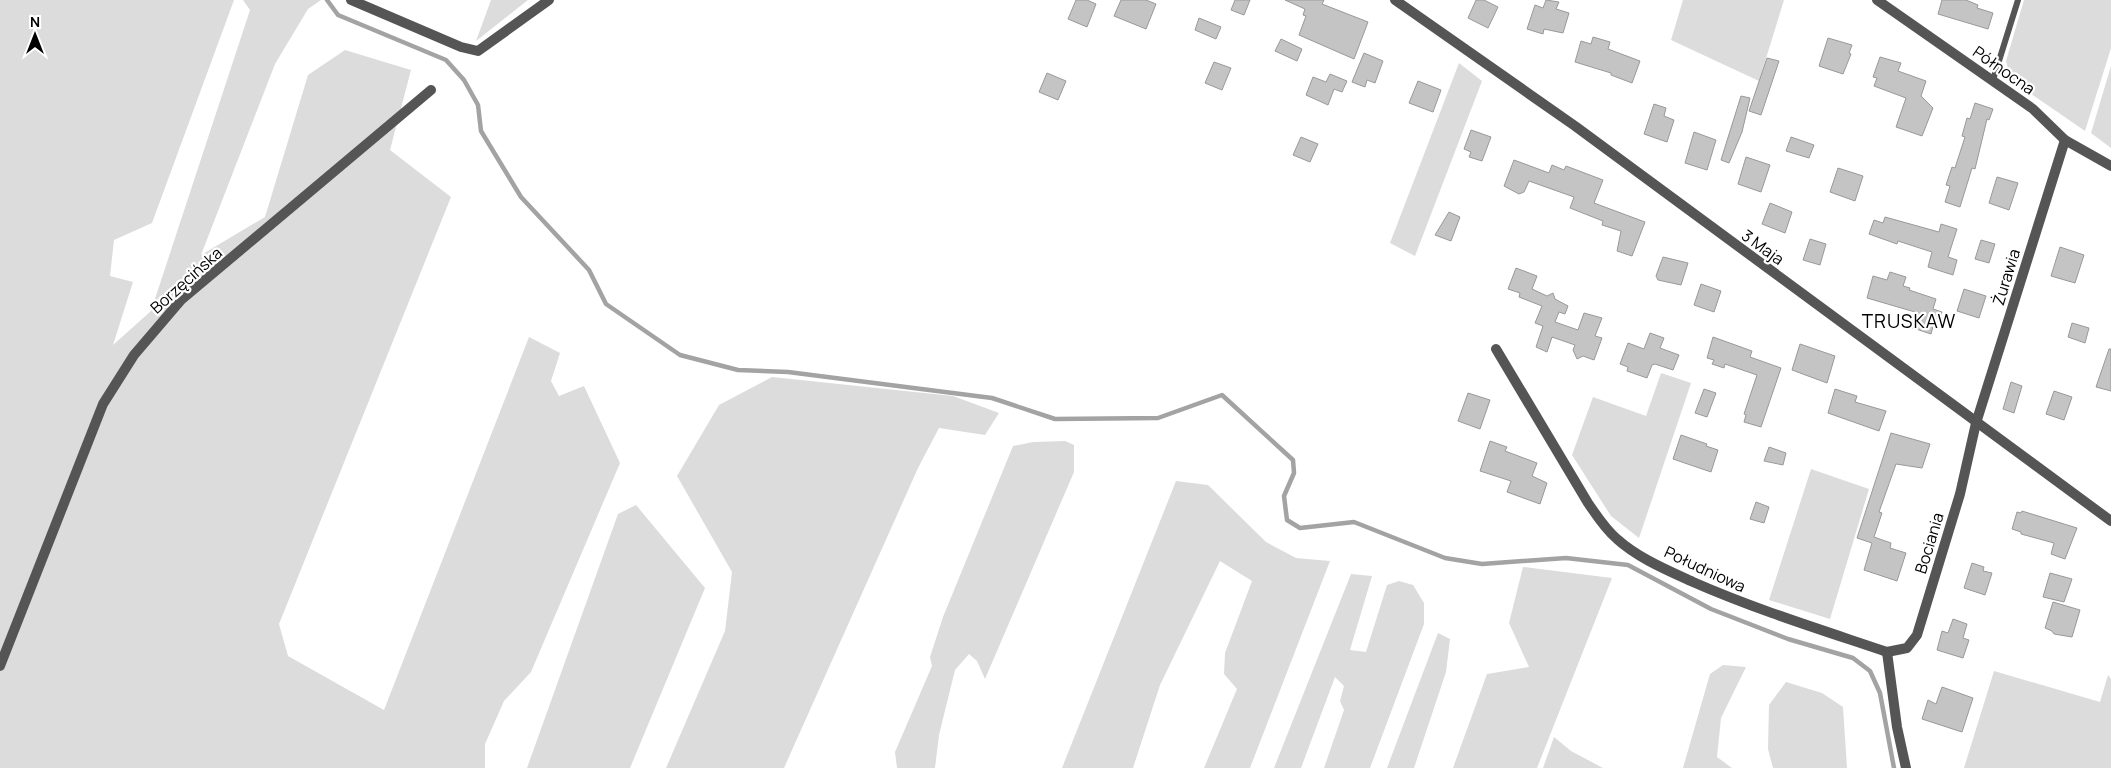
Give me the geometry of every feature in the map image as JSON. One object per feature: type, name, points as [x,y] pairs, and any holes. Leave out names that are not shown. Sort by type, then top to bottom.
[{"type":"street","points":[[351,0],[438,38],[478,51],[549,0]]},
{"type":"street","name":"3 Maja","points":[[1395,0],[1575,126],[2111,521]]},
{"type":"street","name":"Północna","points":[[1878,0],[2033,109],[2065,140],[2111,166]]},
{"type":"street","name":"Borzęcińska","points":[[0,666],[103,404],[134,355],[181,300],[431,90]]},
{"type":"street","name":"Żurawia","points":[[1976,423],[2065,140]]},
{"type":"street","name":"Południowa","points":[[1496,350],[1588,504],[1604,526],[1623,544],[1677,575],[1735,600],[1795,623],[1887,652]]},
{"type":"street","name":"Bociania","points":[[1887,652],[1908,648],[1917,635],[1960,494],[1976,423]]},
{"type":"street","points":[[1887,652],[1897,727],[1906,768]]},
{"type":"lane","points":[[1993,80],[2018,0]]},
{"type":"shaded area","points":[[0,0],[234,0],[152,223],[114,240],[110,276],[133,282],[113,345],[151,311],[250,10],[243,0],[321,0],[308,9],[275,64],[201,255],[265,217],[308,75],[345,50],[411,70],[390,150],[451,197],[279,624],[288,656],[384,710],[529,337],[560,353],[551,381],[559,396],[584,386],[620,463],[531,672],[504,701],[485,744],[485,768],[0,768]]},
{"type":"shaded area","points":[[491,0],[528,0],[476,41]]},
{"type":"shaded area","points":[[1683,0],[1784,0],[1759,81],[1671,40]]},
{"type":"shaded area","points":[[2024,0],[2111,0],[2111,48],[2085,131],[2011,80],[2006,61]]},
{"type":"shaded area","points":[[1459,63],[1482,81],[1415,256],[1390,243]]},
{"type":"shaded area","points":[[2111,66],[2111,148],[2091,133]]},
{"type":"shaded area","points":[[1661,373],[1691,383],[1639,538],[1611,516],[1572,455],[1593,397],[1646,416]]},
{"type":"shaded area","points":[[772,377],[953,396],[999,413],[985,435],[939,428],[918,468],[784,768],[666,768],[725,631],[732,572],[677,476],[719,405]]},
{"type":"shaded area","points":[[1065,441],[1074,445],[1074,472],[985,679],[977,661],[969,654],[955,670],[939,735],[935,768],[897,768],[895,752],[932,666],[930,657],[943,617],[1013,446],[1033,442]]},
{"type":"shaded area","points":[[1811,469],[1869,489],[1830,619],[1769,600]]},
{"type":"shaded area","points":[[1176,481],[1208,485],[1266,542],[1296,558],[1330,561],[1250,768],[1204,768],[1237,689],[1224,674],[1225,653],[1252,581],[1220,561],[1160,685],[1133,768],[1062,768]]},
{"type":"shaded area","points":[[636,505],[705,588],[630,768],[527,768],[618,514]]},
{"type":"shaded area","points":[[1523,567],[1612,578],[1537,768],[1453,768],[1487,674],[1529,667],[1509,623]]},
{"type":"shaded area","points":[[1351,574],[1372,576],[1350,650],[1366,652],[1387,585],[1399,581],[1413,585],[1424,603],[1424,624],[1370,768],[1324,768],[1344,710],[1340,701],[1344,686],[1335,677],[1301,768],[1274,768]]},
{"type":"shaded area","points":[[1438,633],[1450,639],[1446,672],[1414,768],[1387,768]]},
{"type":"shaded area","points":[[1723,665],[1746,667],[1721,718],[1717,757],[1732,768],[1683,768],[1710,674]]},
{"type":"shaded area","points":[[1994,671],[2100,702],[2108,675],[2111,679],[2111,768],[1964,768]]},
{"type":"shaded area","points":[[1786,682],[1822,693],[1843,707],[1847,768],[1773,768],[1768,749],[1769,705]]},
{"type":"shaded area","points":[[1554,737],[1571,751],[1603,768],[1543,768]]},
{"type":"building","points":[[1076,0],[1087,0],[1096,4],[1087,27],[1068,19]]},
{"type":"building","points":[[1121,0],[1146,0],[1156,4],[1146,29],[1114,16]]},
{"type":"building","points":[[1235,0],[1250,0],[1244,15],[1231,10]]},
{"type":"building","points":[[1285,0],[1324,0],[1322,4],[1368,22],[1354,59],[1299,35],[1306,16],[1303,15],[1305,9]]},
{"type":"building","points":[[1476,0],[1484,0],[1498,7],[1488,28],[1468,18]]},
{"type":"building","points":[[1546,0],[1559,2],[1556,9],[1569,13],[1563,33],[1544,29],[1543,34],[1527,29],[1535,5],[1543,8]]},
{"type":"building","points":[[1942,0],[1966,0],[1978,5],[1977,8],[1993,13],[1988,29],[1938,14]]},
{"type":"building","points":[[1199,18],[1221,27],[1216,39],[1195,30]]},
{"type":"building","points":[[1593,37],[1610,42],[1608,49],[1640,61],[1632,83],[1611,75],[1611,73],[1575,62],[1581,41],[1591,44]]},
{"type":"building","points":[[1828,38],[1852,45],[1849,53],[1851,54],[1843,74],[1819,66]]},
{"type":"building","points":[[1281,39],[1302,49],[1297,61],[1275,51]]},
{"type":"building","points":[[1364,53],[1383,61],[1375,83],[1367,80],[1365,87],[1352,82]]},
{"type":"building","points":[[1880,57],[1901,63],[1898,71],[1926,81],[1921,96],[1933,108],[1922,136],[1896,127],[1906,98],[1874,86],[1877,78],[1873,77]]},
{"type":"building","points":[[1767,58],[1779,61],[1761,115],[1749,111]]},
{"type":"building","points":[[1214,62],[1231,68],[1222,90],[1205,83]]},
{"type":"building","points":[[1047,73],[1066,81],[1058,100],[1039,92]]},
{"type":"building","points":[[1330,74],[1347,81],[1342,92],[1334,89],[1328,105],[1306,95],[1313,77],[1326,82]]},
{"type":"building","points":[[1418,81],[1441,90],[1433,112],[1409,103]]},
{"type":"building","points":[[1741,96],[1750,98],[1742,132],[1729,163],[1721,160]]},
{"type":"building","points":[[1975,103],[1993,109],[1989,120],[1987,119],[1975,169],[1972,168],[1960,207],[1945,202],[1950,186],[1946,185],[1952,167],[1955,168],[1965,137],[1962,136],[1967,118],[1970,119]]},
{"type":"building","points":[[1654,104],[1666,108],[1664,116],[1674,120],[1667,142],[1644,134]]},
{"type":"building","points":[[1471,130],[1491,137],[1482,161],[1469,157],[1471,152],[1464,149]]},
{"type":"building","points":[[1694,132],[1716,140],[1707,170],[1685,163]]},
{"type":"building","points":[[1301,137],[1318,144],[1310,162],[1293,155]]},
{"type":"building","points":[[1791,137],[1814,145],[1809,158],[1786,151]]},
{"type":"building","points":[[1746,157],[1770,165],[1761,192],[1738,184]]},
{"type":"building","points":[[1514,160],[1549,173],[1552,165],[1564,170],[1566,166],[1603,180],[1594,203],[1645,222],[1632,256],[1617,251],[1621,231],[1602,225],[1603,221],[1570,208],[1574,197],[1529,181],[1524,192],[1519,194],[1504,186]]},
{"type":"building","points":[[1838,168],[1863,176],[1855,201],[1830,192]]},
{"type":"building","points":[[1997,177],[2018,183],[2009,210],[1989,203]]},
{"type":"building","points":[[1770,203],[1792,212],[1785,233],[1762,224]]},
{"type":"building","points":[[1449,212],[1460,217],[1451,241],[1435,235]]},
{"type":"building","points":[[1885,217],[1939,232],[1941,224],[1957,229],[1948,257],[1957,260],[1953,275],[1928,267],[1932,252],[1898,241],[1897,244],[1869,234],[1874,220],[1883,223]]},
{"type":"building","points":[[1810,239],[1826,244],[1820,265],[1803,260]]},
{"type":"building","points":[[1981,240],[1995,244],[1989,263],[1975,259]]},
{"type":"building","points":[[2060,247],[2084,255],[2075,283],[2051,276]]},
{"type":"building","points":[[1663,257],[1688,263],[1681,285],[1658,280],[1656,276]]},
{"type":"building","points":[[1516,268],[1537,276],[1532,289],[1547,296],[1553,293],[1555,299],[1568,306],[1565,314],[1559,312],[1555,322],[1578,330],[1584,313],[1602,318],[1595,336],[1602,338],[1594,360],[1583,356],[1577,359],[1573,350],[1575,345],[1552,337],[1547,352],[1536,347],[1543,326],[1535,323],[1542,306],[1519,297],[1520,293],[1508,289]]},
{"type":"building","points":[[1890,272],[1906,277],[1903,286],[1910,288],[1909,290],[1936,299],[1933,309],[1942,312],[1938,324],[1934,323],[1931,334],[1910,327],[1915,312],[1867,298],[1873,276],[1887,280]]},
{"type":"building","points":[[1701,284],[1721,291],[1714,312],[1694,305]]},
{"type":"building","points":[[1964,289],[1986,296],[1979,318],[1957,311]]},
{"type":"building","points":[[2072,323],[2089,328],[2085,343],[2068,337]]},
{"type":"building","points":[[1650,333],[1664,338],[1660,348],[1679,355],[1673,370],[1655,364],[1652,365],[1647,378],[1627,371],[1628,367],[1620,364],[1628,343],[1644,349]]},
{"type":"building","points":[[1713,337],[1752,351],[1750,357],[1781,368],[1761,427],[1744,422],[1746,415],[1744,414],[1757,375],[1725,364],[1724,368],[1712,364],[1714,360],[1707,358]]},
{"type":"building","points":[[1800,344],[1835,356],[1827,383],[1792,370]]},
{"type":"building","points":[[2109,349],[2111,349],[2111,391],[2096,387]]},
{"type":"building","points":[[2011,382],[2022,386],[2014,413],[2003,409]]},
{"type":"building","points":[[1704,389],[1716,393],[1707,417],[1695,413]]},
{"type":"building","points":[[1835,389],[1857,396],[1855,402],[1886,411],[1879,431],[1828,413]]},
{"type":"building","points":[[2054,391],[2072,397],[2064,420],[2046,414]]},
{"type":"building","points":[[1468,393],[1490,400],[1480,429],[1458,421]]},
{"type":"building","points":[[1891,433],[1930,444],[1922,468],[1896,464],[1879,512],[1882,513],[1874,537],[1891,543],[1890,548],[1906,553],[1897,581],[1864,570],[1872,543],[1857,538]]},
{"type":"building","points":[[1681,435],[1718,450],[1711,472],[1673,459]]},
{"type":"building","points":[[1490,441],[1507,447],[1505,451],[1537,463],[1532,476],[1547,483],[1540,504],[1507,492],[1511,481],[1480,471]]},
{"type":"building","points":[[1769,447],[1786,453],[1783,465],[1764,461]]},
{"type":"building","points":[[1756,502],[1769,507],[1764,523],[1750,519]]},
{"type":"building","points":[[2022,511],[2077,528],[2065,559],[2051,554],[2054,543],[2021,534],[2021,532],[2012,529],[2017,512],[2021,513]]},
{"type":"building","points":[[1972,563],[1984,567],[1983,571],[1992,573],[1985,595],[1964,588]]},
{"type":"building","points":[[2050,573],[2072,579],[2064,602],[2043,597]]},
{"type":"building","points":[[2053,602],[2080,610],[2072,637],[2054,634],[2045,628]]},
{"type":"building","points":[[1953,619],[1967,624],[1963,638],[1969,640],[1963,658],[1937,650],[1942,631],[1948,633]]},
{"type":"building","points":[[1942,687],[1973,698],[1962,732],[1922,719],[1928,700],[1936,704]]},
{"type":"waterway","points":[[327,0],[338,15],[446,60],[464,80],[478,105],[481,131],[521,197],[589,270],[606,304],[680,355],[738,370],[788,372],[992,398],[1055,419],[1158,418],[1222,395],[1293,460],[1294,473],[1284,496],[1287,520],[1300,528],[1354,522],[1445,558],[1482,564],[1566,558],[1628,565],[1711,609],[1788,639],[1853,658],[1870,671],[1880,693],[1894,768]]},
{"type":"district","name":"TRUSKAW","points":[[1909,321]]}]
